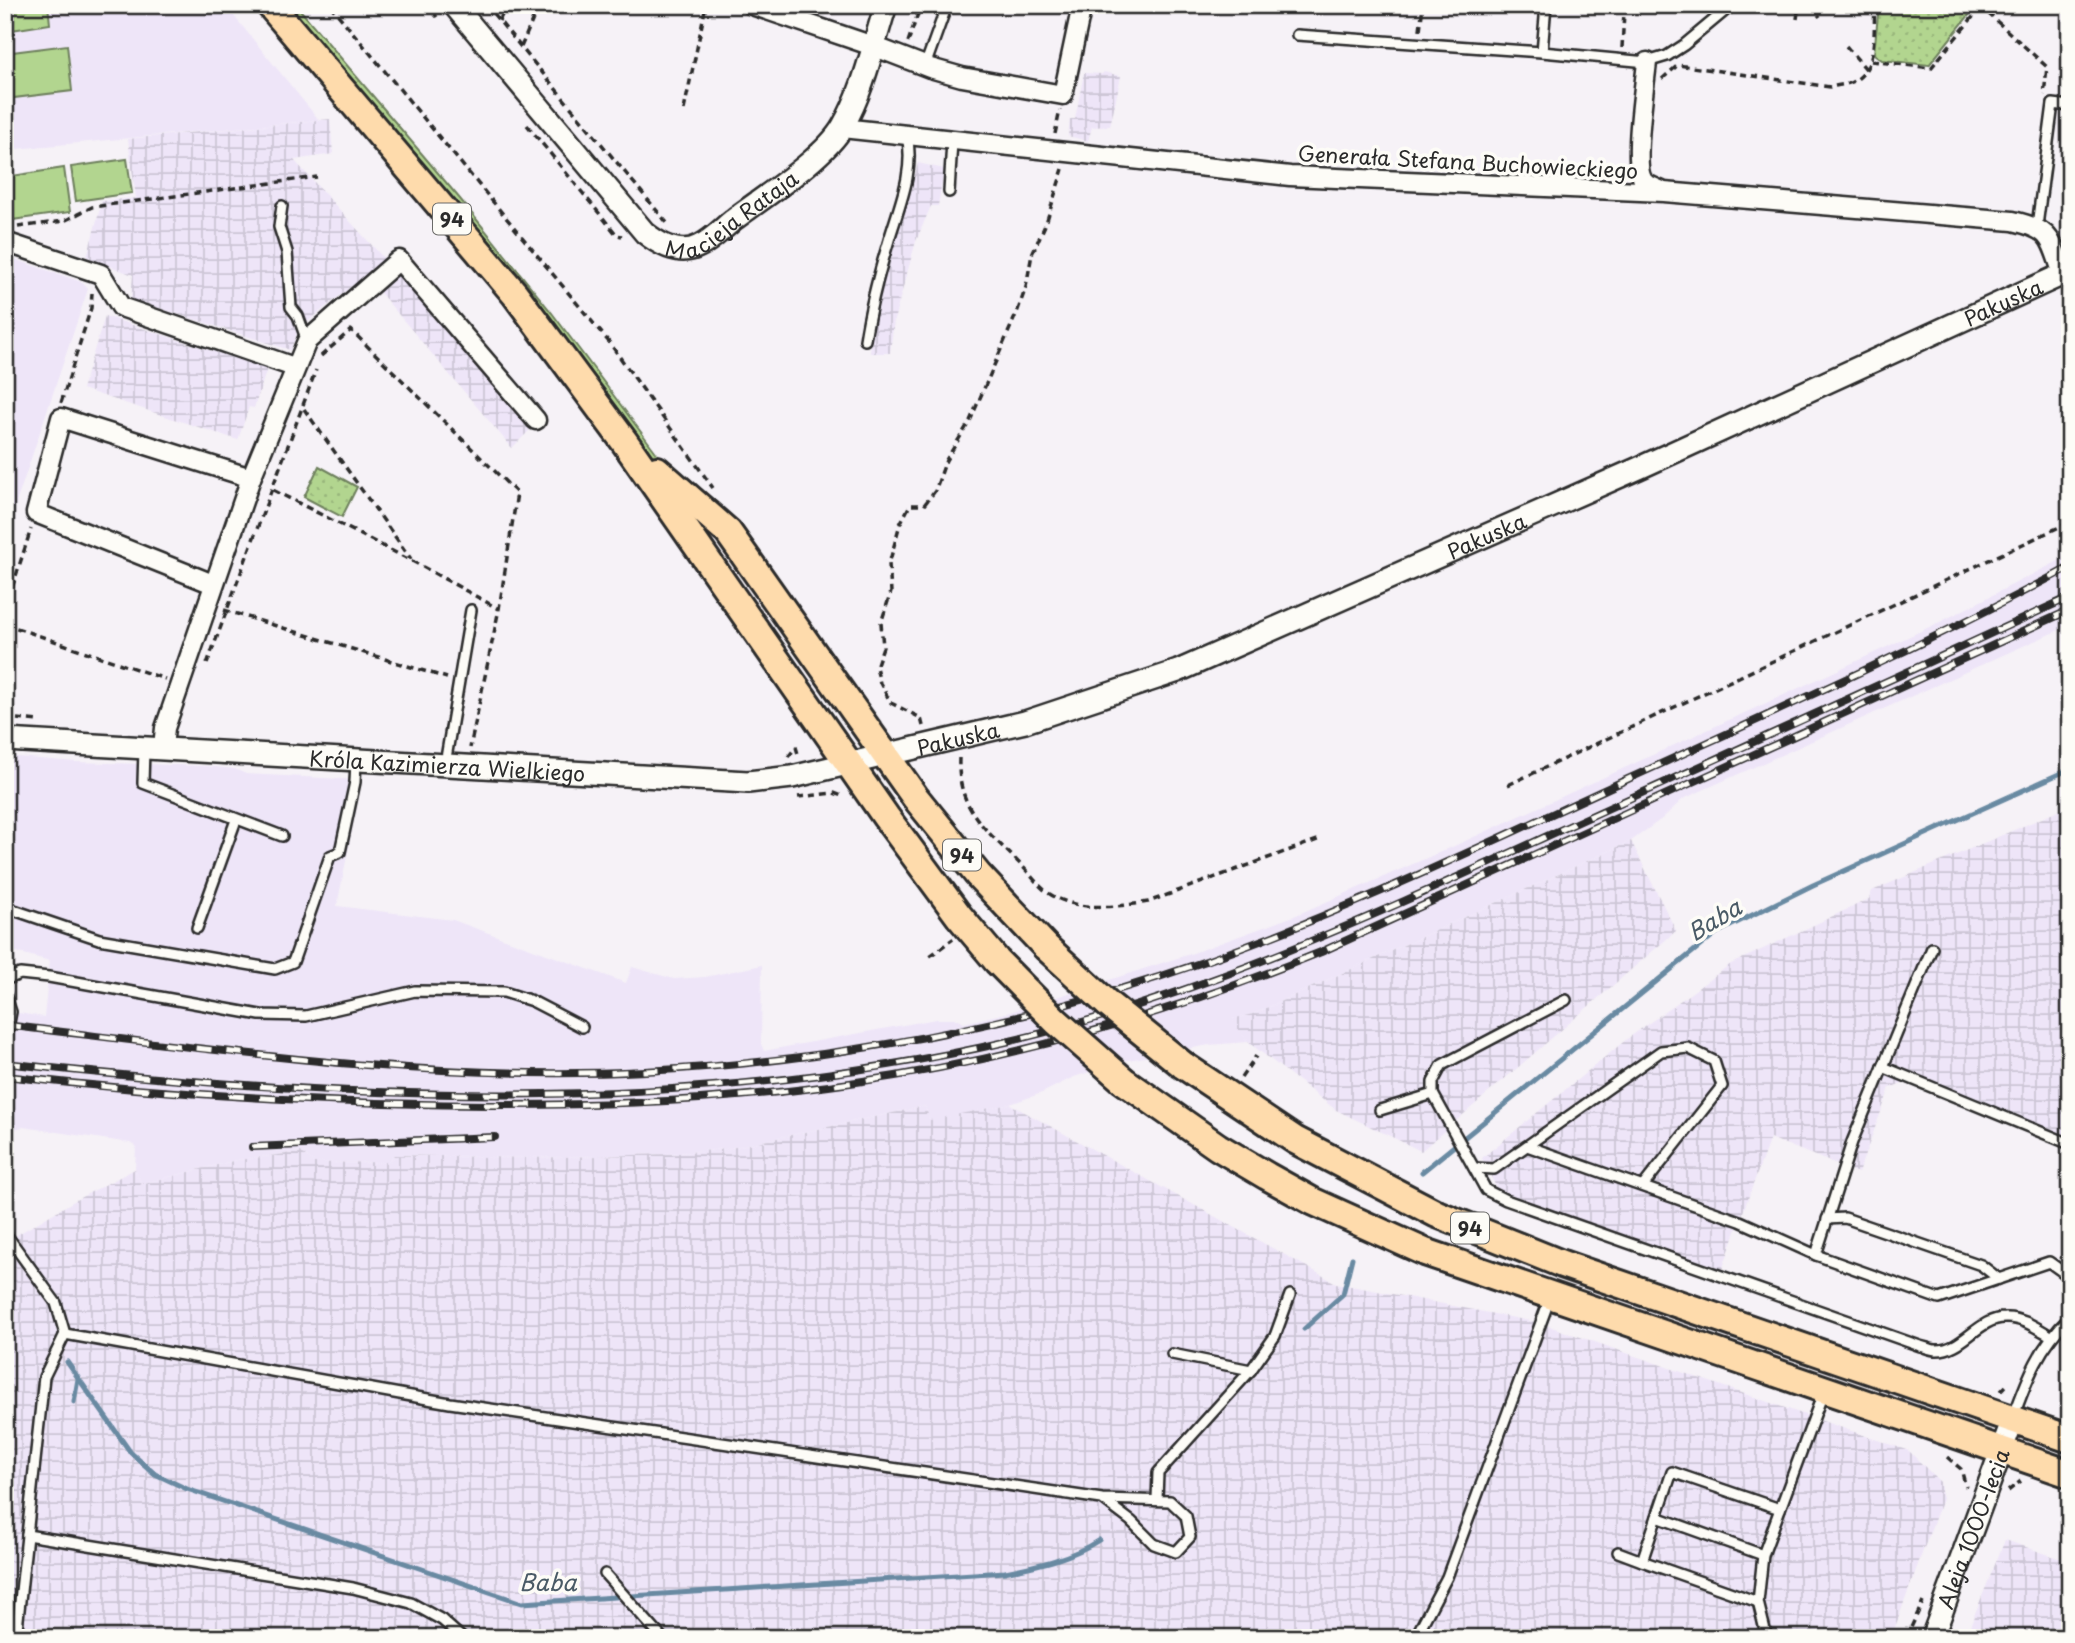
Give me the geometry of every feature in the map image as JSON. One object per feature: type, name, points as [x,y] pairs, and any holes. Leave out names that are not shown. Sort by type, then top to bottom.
[{"type":"main road","name":"94","points":[[270,5],[515,294],[624,441],[959,916],[997,961],[1056,1021],[1125,1081],[1218,1147],[1312,1201],[1425,1252],[2070,1475]]},
{"type":"main road","name":"94","points":[[624,441],[727,532],[915,797],[978,875],[1046,947],[1109,1005],[1183,1065],[1295,1140],[1437,1214],[1562,1264],[2070,1439]]},
{"type":"street","name":"Macieja Rataja","points":[[454,5],[645,233],[657,242],[672,248],[685,249],[698,247],[815,156],[842,128],[855,100],[886,5]]},
{"type":"street","points":[[752,5],[962,77],[1063,95],[1082,5]]},
{"type":"street","points":[[1647,62],[1639,171],[1645,183],[1664,192]]},
{"type":"street","name":"Generała Stefana Buchowieckiego","points":[[842,128],[1290,176],[1664,192],[2013,220],[2037,226]]},
{"type":"street","points":[[2037,226],[2051,240],[2066,273]]},
{"type":"street","points":[[5,242],[101,274],[121,307],[294,367]]},
{"type":"street","points":[[153,747],[164,728],[251,478],[306,341],[399,260],[536,420]]},
{"type":"street","name":"Pakuska","points":[[886,757],[1025,722],[1178,671],[1639,467],[2066,273]]},
{"type":"street","points":[[213,584],[36,513],[61,418],[251,478]]},
{"type":"street","name":"Króla Kazimierza Wielkiego","points":[[5,740],[748,782],[792,777],[886,757]]},
{"type":"street","name":"Aleja 1000-lecia","points":[[1932,1638],[2013,1419]]},
{"type":"lane","points":[[925,66],[947,5]]},
{"type":"lane","points":[[1542,52],[1546,5]]},
{"type":"lane","points":[[1297,35],[1647,62],[1667,56],[1684,45],[1732,5]]},
{"type":"lane","points":[[2037,226],[2053,104],[2070,106]]},
{"type":"lane","points":[[865,340],[909,171],[910,148],[907,136]]},
{"type":"lane","points":[[949,192],[953,141]]},
{"type":"lane","points":[[282,206],[279,227],[287,252],[291,307],[298,316],[306,341]]},
{"type":"lane","points":[[445,764],[471,610]]},
{"type":"lane","points":[[153,747],[143,783],[282,836]]},
{"type":"lane","points":[[5,907],[99,939],[275,969],[293,962],[330,856],[340,852],[355,782],[356,760]]},
{"type":"lane","points":[[197,928],[236,820]]},
{"type":"lane","points":[[1816,1255],[1852,1142],[1932,948]]},
{"type":"lane","points":[[5,980],[20,974],[49,977],[260,1015],[306,1016],[415,991],[504,992],[532,1001],[582,1027]]},
{"type":"lane","points":[[5,993],[10,1013],[5,1043]]},
{"type":"lane","points":[[1566,1000],[1442,1065],[1433,1082],[1433,1094],[1486,1190],[1506,1200],[1920,1346],[1945,1349],[1989,1321],[2006,1318],[2029,1323],[2051,1336]]},
{"type":"lane","points":[[1471,1164],[1494,1169],[1661,1051],[1688,1048],[1714,1061],[1722,1086],[1643,1186]]},
{"type":"lane","points":[[1883,1067],[2070,1144]]},
{"type":"lane","points":[[1380,1110],[1433,1094]]},
{"type":"lane","points":[[1527,1146],[1740,1221],[1816,1255],[1939,1299],[2049,1262],[2070,1278]]},
{"type":"lane","points":[[1827,1219],[1845,1218],[1981,1265],[1999,1279]]},
{"type":"lane","points":[[5,1233],[55,1303],[65,1334],[44,1377],[16,1638]]},
{"type":"lane","points":[[1157,1499],[1158,1473],[1251,1370],[1275,1336],[1290,1295]]},
{"type":"lane","points":[[1415,1638],[1447,1577],[1550,1296]]},
{"type":"lane","points":[[2013,1419],[2027,1380],[2051,1336],[2070,1317]]},
{"type":"lane","points":[[65,1334],[450,1404],[1102,1499],[1170,1501],[1186,1516],[1190,1537],[1176,1552],[1154,1544],[1131,1521],[1102,1499]]},
{"type":"lane","points":[[1172,1354],[1251,1370]]},
{"type":"lane","points":[[1767,1638],[1758,1602],[1763,1555],[1824,1390]]},
{"type":"lane","points":[[1642,1561],[1672,1472],[1780,1509]]},
{"type":"lane","points":[[1657,1517],[1763,1555]]},
{"type":"lane","points":[[27,1535],[353,1588],[411,1603],[442,1620],[462,1638]]},
{"type":"lane","points":[[1618,1552],[1758,1602]]},
{"type":"lane","points":[[605,1574],[662,1638]]},
{"type":"lane","points":[[975,1638],[1050,1637]]},
{"type":"path","points":[[330,5],[609,342],[713,488]]},
{"type":"path","points":[[486,5],[670,226]]},
{"type":"path","points":[[499,21],[507,5]]},
{"type":"path","points":[[521,47],[540,5]]},
{"type":"path","points":[[684,110],[706,5]]},
{"type":"path","points":[[901,57],[921,5]]},
{"type":"path","points":[[1422,34],[1419,25],[1423,5]]},
{"type":"path","points":[[1752,13],[1756,5]]},
{"type":"path","points":[[1797,19],[1799,5]]},
{"type":"path","points":[[1811,5],[1820,17]]},
{"type":"path","points":[[1658,87],[1661,80],[1678,65],[1830,86],[1853,82],[1871,61],[1875,5]]},
{"type":"path","points":[[1871,61],[1931,68],[1981,6],[2047,67],[2042,106]]},
{"type":"path","points":[[1624,12],[1622,50],[1631,51]]},
{"type":"path","points":[[1846,46],[1866,69]]},
{"type":"path","points":[[1048,152],[1055,134],[1063,95]]},
{"type":"path","points":[[924,727],[921,718],[891,703],[880,683],[876,667],[883,647],[881,623],[891,592],[889,564],[900,524],[910,505],[924,505],[935,491],[946,460],[970,421],[1018,310],[1026,287],[1032,254],[1046,223],[1068,154]]},
{"type":"path","points":[[17,228],[64,220],[92,207],[317,177]]},
{"type":"path","points":[[61,418],[59,411],[92,302],[91,285],[78,272],[79,266]]},
{"type":"path","points":[[205,670],[321,355],[351,330],[517,493],[499,609],[470,748],[473,766]]},
{"type":"path","points":[[303,408],[412,561]]},
{"type":"path","points":[[273,490],[499,609]]},
{"type":"path","points":[[5,610],[36,513]]},
{"type":"path","points":[[1508,785],[2070,522]]},
{"type":"path","points":[[206,604],[448,679]]},
{"type":"path","points":[[5,624],[166,680]]},
{"type":"path","points":[[5,719],[44,721]]},
{"type":"path","points":[[960,738],[959,770],[964,795],[978,823],[1021,864],[1043,891],[1069,903],[1103,906],[1148,902],[1320,839]]},
{"type":"path","points":[[797,797],[834,793],[848,798]]},
{"type":"path","points":[[930,957],[958,935]]},
{"type":"path","points":[[1238,1083],[1256,1056]]},
{"type":"path","points":[[1945,1455],[1961,1469],[1966,1480],[1966,1494]]},
{"type":"path","points":[[1906,1638],[1928,1592]]},
{"type":"shaded area","points":[[5,5],[225,5],[319,120],[5,150]]},
{"type":"shaded area","points":[[1104,72],[1121,76],[1110,126],[1092,127],[1088,141],[1068,136],[1070,119],[1075,119],[1084,73]]},
{"type":"shaded area","points":[[330,119],[333,154],[294,160],[400,276],[532,428],[512,448],[365,275],[299,329],[290,350],[131,299],[133,275],[87,257],[102,201],[136,198],[128,139]]},
{"type":"shaded area","points":[[918,163],[944,169],[938,206],[931,206],[916,241],[894,320],[890,353],[870,353],[874,317]]},
{"type":"shaded area","points":[[5,256],[82,282],[88,289],[5,536]]},
{"type":"shaded area","points":[[105,316],[267,369],[254,408],[249,407],[238,440],[82,389]]},
{"type":"shaded area","points":[[2070,555],[2070,625],[1683,799],[1663,818],[1631,841],[1253,1014],[1232,1019],[1248,1042],[1209,1045],[1123,1061],[1074,1077],[1042,1093],[1010,1104],[930,1121],[925,1106],[726,1149],[667,1154],[530,1158],[394,1155],[388,1162],[314,1163],[301,1152],[237,1160],[141,1184],[135,1169],[136,1146],[130,1143],[23,1127],[5,1131],[5,1011],[44,1017],[50,961],[5,949],[5,756],[76,762],[207,766],[235,769],[246,774],[362,780],[337,906],[453,920],[626,983],[632,967],[674,979],[705,977],[762,965],[761,1044],[764,1051],[936,1019],[957,1019],[964,1023],[1010,1012],[1193,953],[1294,916],[1452,847],[1827,675],[1942,621]]},
{"type":"shaded area","points":[[2063,809],[2070,811],[2070,1149],[1904,1082],[1890,1088],[1858,1173],[1770,1138],[1722,1270],[1498,1191],[1482,1158],[1627,1039],[1731,964],[1869,899],[1872,891]]},
{"type":"shaded area","points":[[1631,841],[1676,931],[1421,1151],[1336,1110],[1248,1042],[1231,1019],[1253,1014]]},
{"type":"shaded area","points":[[1010,1104],[1336,1283],[1540,1323],[1909,1451],[1940,1482],[1942,1499],[1891,1638],[5,1638],[5,1242],[74,1201],[135,1169],[141,1184],[237,1160],[301,1152],[314,1163],[388,1162],[394,1155],[530,1158],[667,1154],[726,1149],[925,1106],[930,1120]]},
{"type":"shaded area","points":[[2005,1540],[2070,1562],[2070,1638],[1965,1638]]},
{"type":"green space","points":[[5,5],[48,5],[50,24],[5,31]]},
{"type":"green space","points":[[283,5],[296,5],[460,199],[552,313],[667,467],[641,443]]},
{"type":"green space","points":[[1879,5],[1968,5],[1974,9],[1929,65],[1882,60],[1874,54]]},
{"type":"green space","points":[[67,45],[72,91],[5,99],[5,53]]},
{"type":"green space","points":[[127,159],[132,193],[76,201],[71,167]]},
{"type":"green space","points":[[64,168],[70,212],[5,221],[5,177]]},
{"type":"green space","points":[[319,466],[357,487],[342,517],[304,497]]},
{"type":"waterway","name":"Baba","points":[[1422,1172],[1716,933],[1813,885],[2070,769]]},
{"type":"waterway","name":"Baba","points":[[1304,1329],[1343,1294],[1352,1258]]},
{"type":"waterway","name":"Baba","points":[[67,1362],[131,1453],[155,1474],[187,1489],[522,1603],[1005,1572],[1065,1557],[1099,1540]]},
{"type":"waterway","points":[[74,1402],[78,1379]]},
{"type":"railway","points":[[5,1025],[324,1062],[484,1072],[565,1073],[645,1071],[788,1058],[931,1036],[1001,1021],[1141,983],[1262,940],[1368,897],[1851,677],[2070,567]]},
{"type":"railway","points":[[5,1063],[256,1086],[509,1094],[636,1091],[762,1082],[887,1065],[1010,1041],[1152,1001],[1221,977],[1355,922],[2070,597]]},
{"type":"railway","points":[[5,1076],[161,1091],[317,1101],[475,1105],[582,1104],[743,1096],[850,1083],[971,1062],[1148,1015],[1321,952],[2070,610]]},
{"type":"railway","points":[[252,1147],[495,1137]]}]
